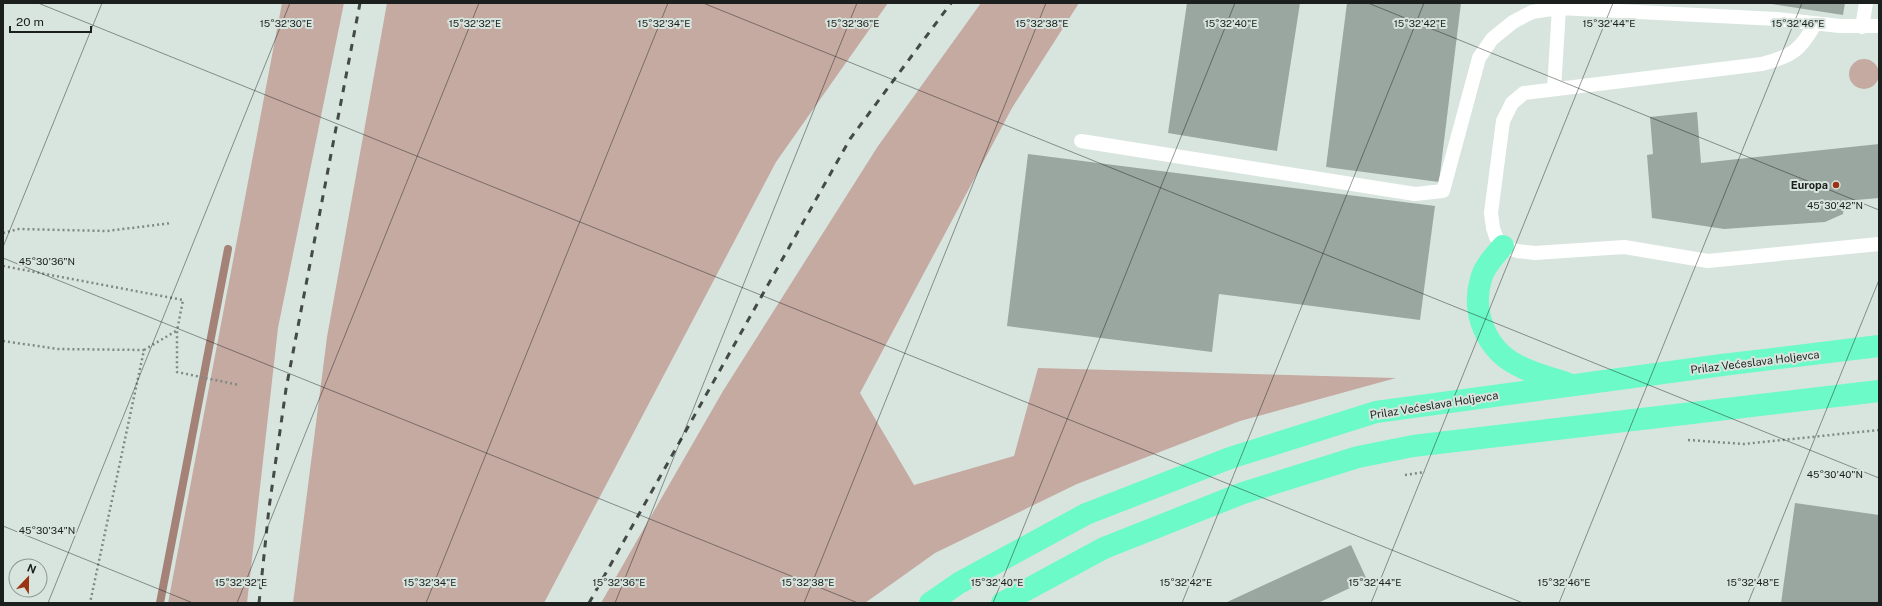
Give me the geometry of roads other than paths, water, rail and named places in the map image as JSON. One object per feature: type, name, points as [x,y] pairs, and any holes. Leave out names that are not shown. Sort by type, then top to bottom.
[{"type":"highway","points":[[1503,246],[1481,278],[1478,296],[1482,327],[1490,341],[1501,355],[1517,365],[1574,386]]},
{"type":"highway","name":"Prilaz Većeslava Holjevca","points":[[930,603],[959,583],[1086,514],[1237,456],[1376,412],[1722,365],[1879,346]]},
{"type":"highway","points":[[1002,603],[1104,548],[1242,494],[1358,457],[1413,446],[1879,391]]},
{"type":"lane","points":[[1862,27],[1866,3]]},
{"type":"lane","points":[[1081,141],[1415,194],[1444,191],[1479,58],[1492,39],[1513,22],[1532,12],[1559,8],[1777,19],[1815,24],[1862,27],[1879,26]]},
{"type":"lane","points":[[1554,89],[1559,8]]},
{"type":"lane","points":[[1815,24],[1806,40],[1797,50],[1778,60],[1762,64],[1524,92],[1512,103],[1503,121],[1491,213],[1496,237],[1503,246],[1517,251],[1535,253],[1624,247],[1708,261],[1879,244]]},
{"type":"waterway","points":[[160,603],[228,249]]},
{"type":"railway","points":[[259,603],[269,508],[286,389],[360,3]]},
{"type":"railway","points":[[589,603],[850,139],[951,3]]},
{"type":"place","name":"Europa","points":[[1836,185]]}]
